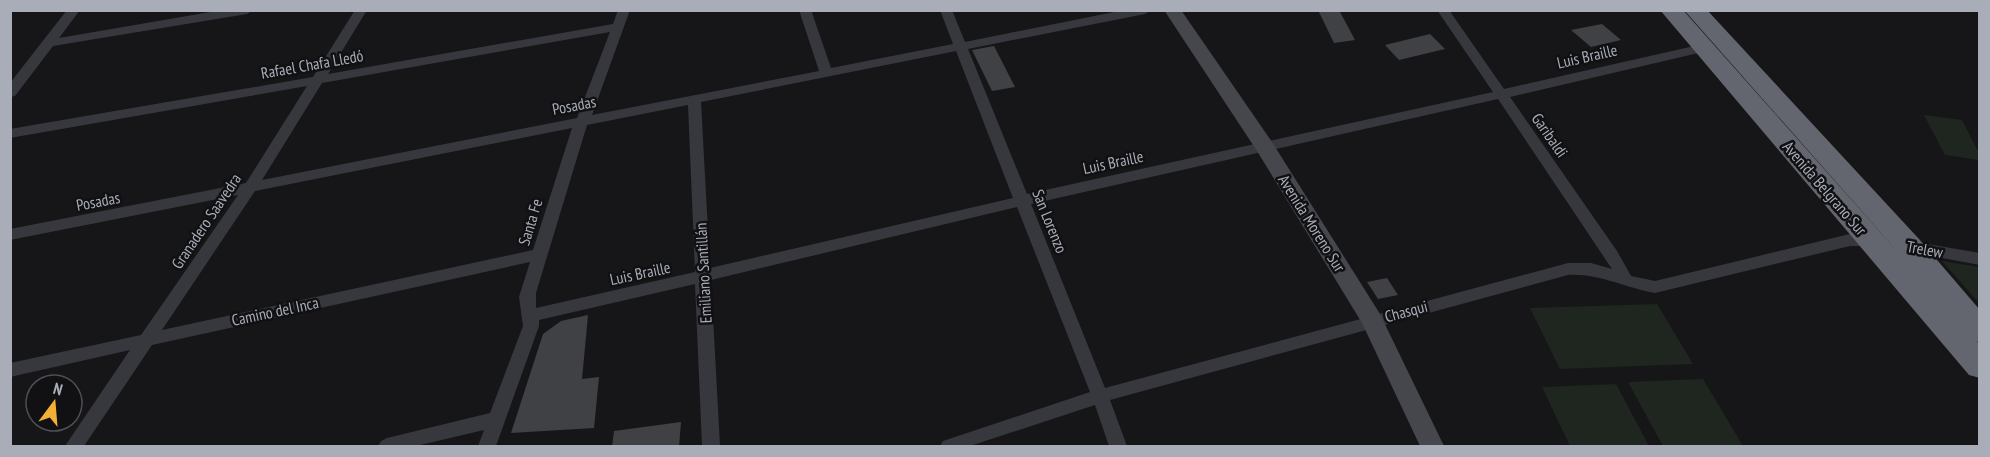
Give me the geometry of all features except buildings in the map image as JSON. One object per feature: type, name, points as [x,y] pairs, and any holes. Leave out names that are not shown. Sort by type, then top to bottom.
[{"type":"highway","name":"Avenida Belgrano Sur","points":[[1671,10],[1980,366]]},
{"type":"highway","name":"Avenida Belgrano Sur","points":[[1695,10],[1908,246],[1980,330]]},
{"type":"street","points":[[10,93],[74,10]]},
{"type":"street","points":[[50,43],[247,10]]},
{"type":"street","name":"Granadero Saavedra","points":[[74,447],[250,188],[361,10]]},
{"type":"street","name":"Santa Fe","points":[[487,447],[531,326],[531,315],[526,301],[581,120],[589,108],[624,10]]},
{"type":"street","points":[[805,10],[826,74]]},
{"type":"street","name":"San Lorenzo","points":[[946,10],[959,47],[1023,200],[1118,447]]},
{"type":"street","name":"Posadas","points":[[10,235],[1145,10]]},
{"type":"street","name":"Avenida Moreno Sur","points":[[1172,10],[1265,147],[1372,320],[1432,447]]},
{"type":"street","name":"Garibaldi","points":[[1443,10],[1626,281]]},
{"type":"street","name":"Rafael Chafa Lledó","points":[[10,134],[619,27]]},
{"type":"street","name":"Luis Braille","points":[[531,315],[704,278],[1023,200],[1501,95],[1703,48]]},
{"type":"street","name":"Emiliano Santillán","points":[[694,99],[711,447]]},
{"type":"street","name":"Chasqui","points":[[949,447],[1100,396],[1372,320],[1568,269],[1584,266],[1626,281],[1655,287],[1850,240],[1870,240]]},
{"type":"street","name":"Trelew","points":[[1870,240],[1980,259]]},
{"type":"street","name":"Camino del Inca","points":[[10,370],[539,254]]},
{"type":"street","points":[[387,447],[497,419]]},
{"type":"shaded area","points":[[1924,115],[1962,120],[1979,153],[1979,160],[1945,155]]},
{"type":"shaded area","points":[[1942,261],[1979,267],[1979,303]]},
{"type":"shaded area","points":[[1657,304],[1693,364],[1560,369],[1530,308]]},
{"type":"shaded area","points":[[1703,379],[1743,446],[1663,446],[1628,382]]},
{"type":"shaded area","points":[[1616,384],[1649,446],[1570,446],[1542,387]]}]
